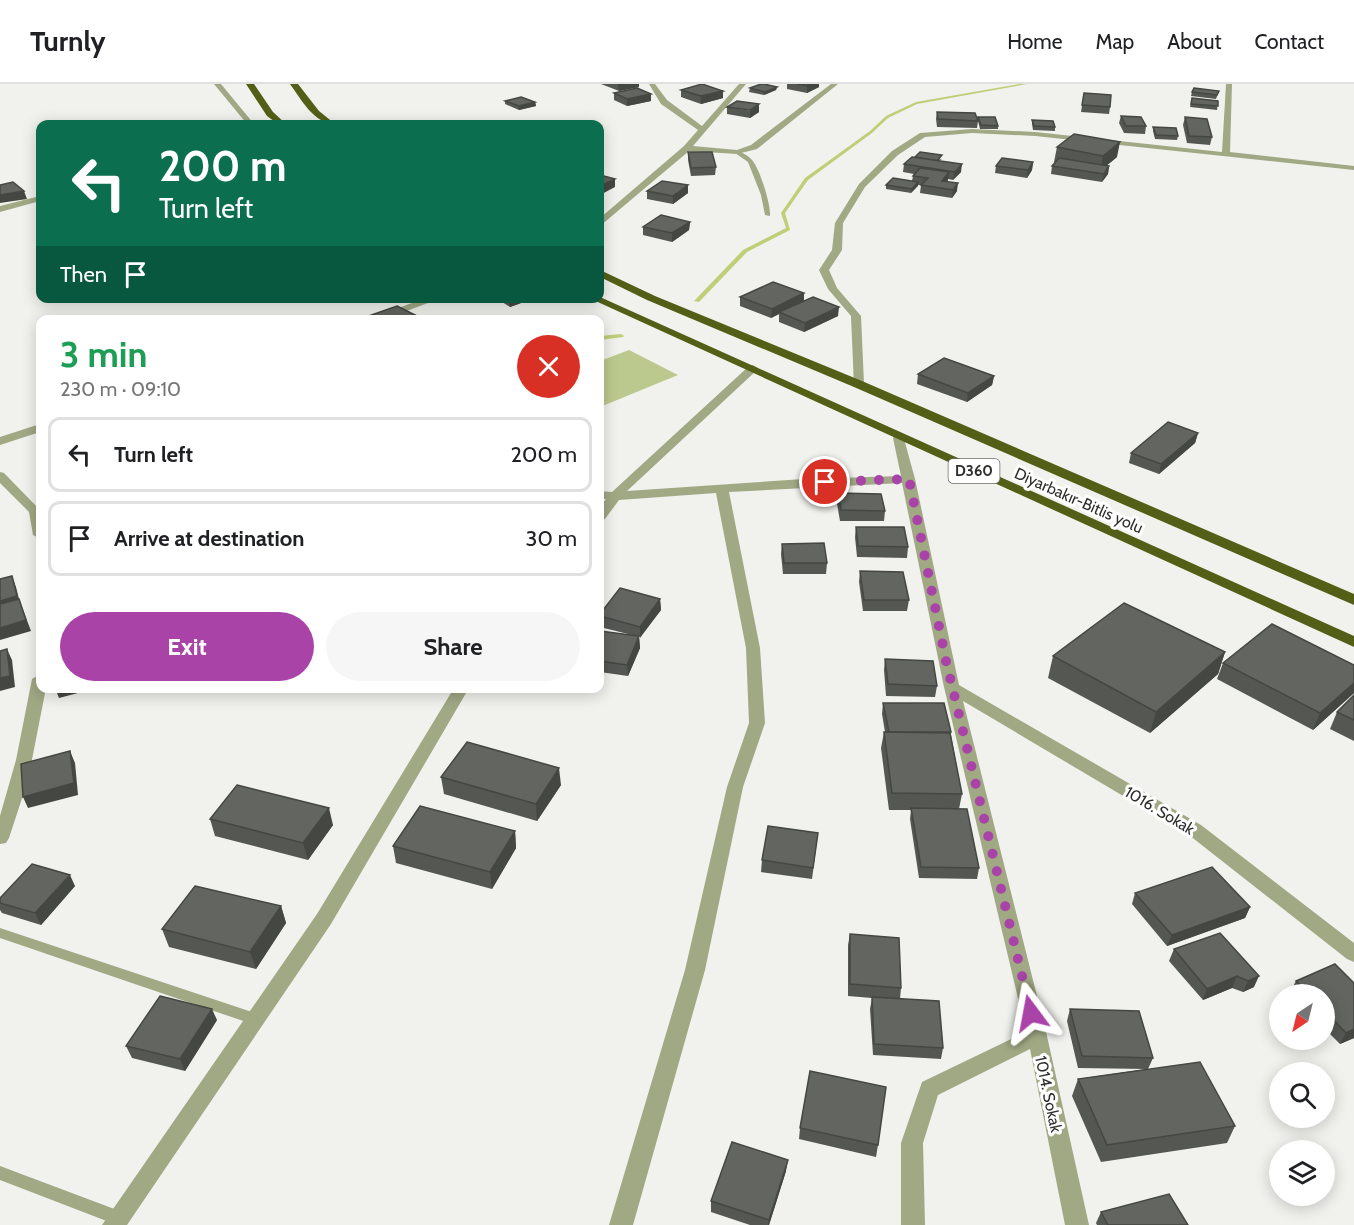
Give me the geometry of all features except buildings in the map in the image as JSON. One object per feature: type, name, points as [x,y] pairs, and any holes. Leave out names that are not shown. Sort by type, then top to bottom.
[{"type":"highway","points":[[250,84],[270,114],[277,120]]},
{"type":"highway","points":[[294,84],[316,113],[326,120]]},
{"type":"highway","name":"Diyarbakır-Bitlis yolu","points":[[604,275],[651,298],[858,384],[1354,600]]},
{"type":"highway","name":"Diyarbakır-Bitlis yolu","points":[[604,302],[753,368],[899,438],[1354,642]]},
{"type":"street","points":[[217,84],[248,120]]},
{"type":"street","points":[[652,84],[664,102],[704,131]]},
{"type":"street","points":[[604,221],[687,148],[743,84]]},
{"type":"street","points":[[687,148],[737,152],[754,147],[835,84]]},
{"type":"street","points":[[1226,154],[1229,84]]},
{"type":"street","points":[[858,384],[856,316],[833,289],[824,270],[837,250],[839,223],[862,186],[895,153],[923,135],[972,131],[1035,134],[1354,168]]},
{"type":"street","points":[[0,209],[36,200]]},
{"type":"street","points":[[387,315],[421,303]]},
{"type":"street","points":[[604,511],[615,496],[753,368]]},
{"type":"street","points":[[0,441],[36,429]]},
{"type":"street","name":"1014. Sokak","points":[[899,438],[952,687],[1037,1036],[1077,1225]]},
{"type":"street","points":[[0,476],[35,511],[36,516]]},
{"type":"street","points":[[604,495],[909,479]]},
{"type":"street","points":[[621,1225],[695,970],[735,786],[757,723],[753,648],[722,489]]},
{"type":"street","name":"1016. Sokak","points":[[952,687],[1195,830],[1354,954]]},
{"type":"street","points":[[0,838],[7,822],[17,784],[37,693]]},
{"type":"street","points":[[116,1222],[324,919],[459,693]]},
{"type":"street","points":[[913,1225],[912,1143],[929,1089],[1037,1036]]},
{"type":"lane","points":[[737,152],[750,160],[764,195],[768,215]]},
{"type":"lane","points":[[0,933],[255,1019]]},
{"type":"lane","points":[[0,1173],[116,1222]]},
{"type":"green space","points":[[629,350],[678,375],[604,405],[604,359]]},
{"type":"waterway","points":[[697,301],[745,251],[788,229],[783,213],[806,179],[871,132],[887,117],[916,103],[1025,84]]},
{"type":"waterway","points":[[604,338],[621,336]]},
{"type":"route","points":[[825,482],[909,479],[946,661],[1031,1013]]}]
